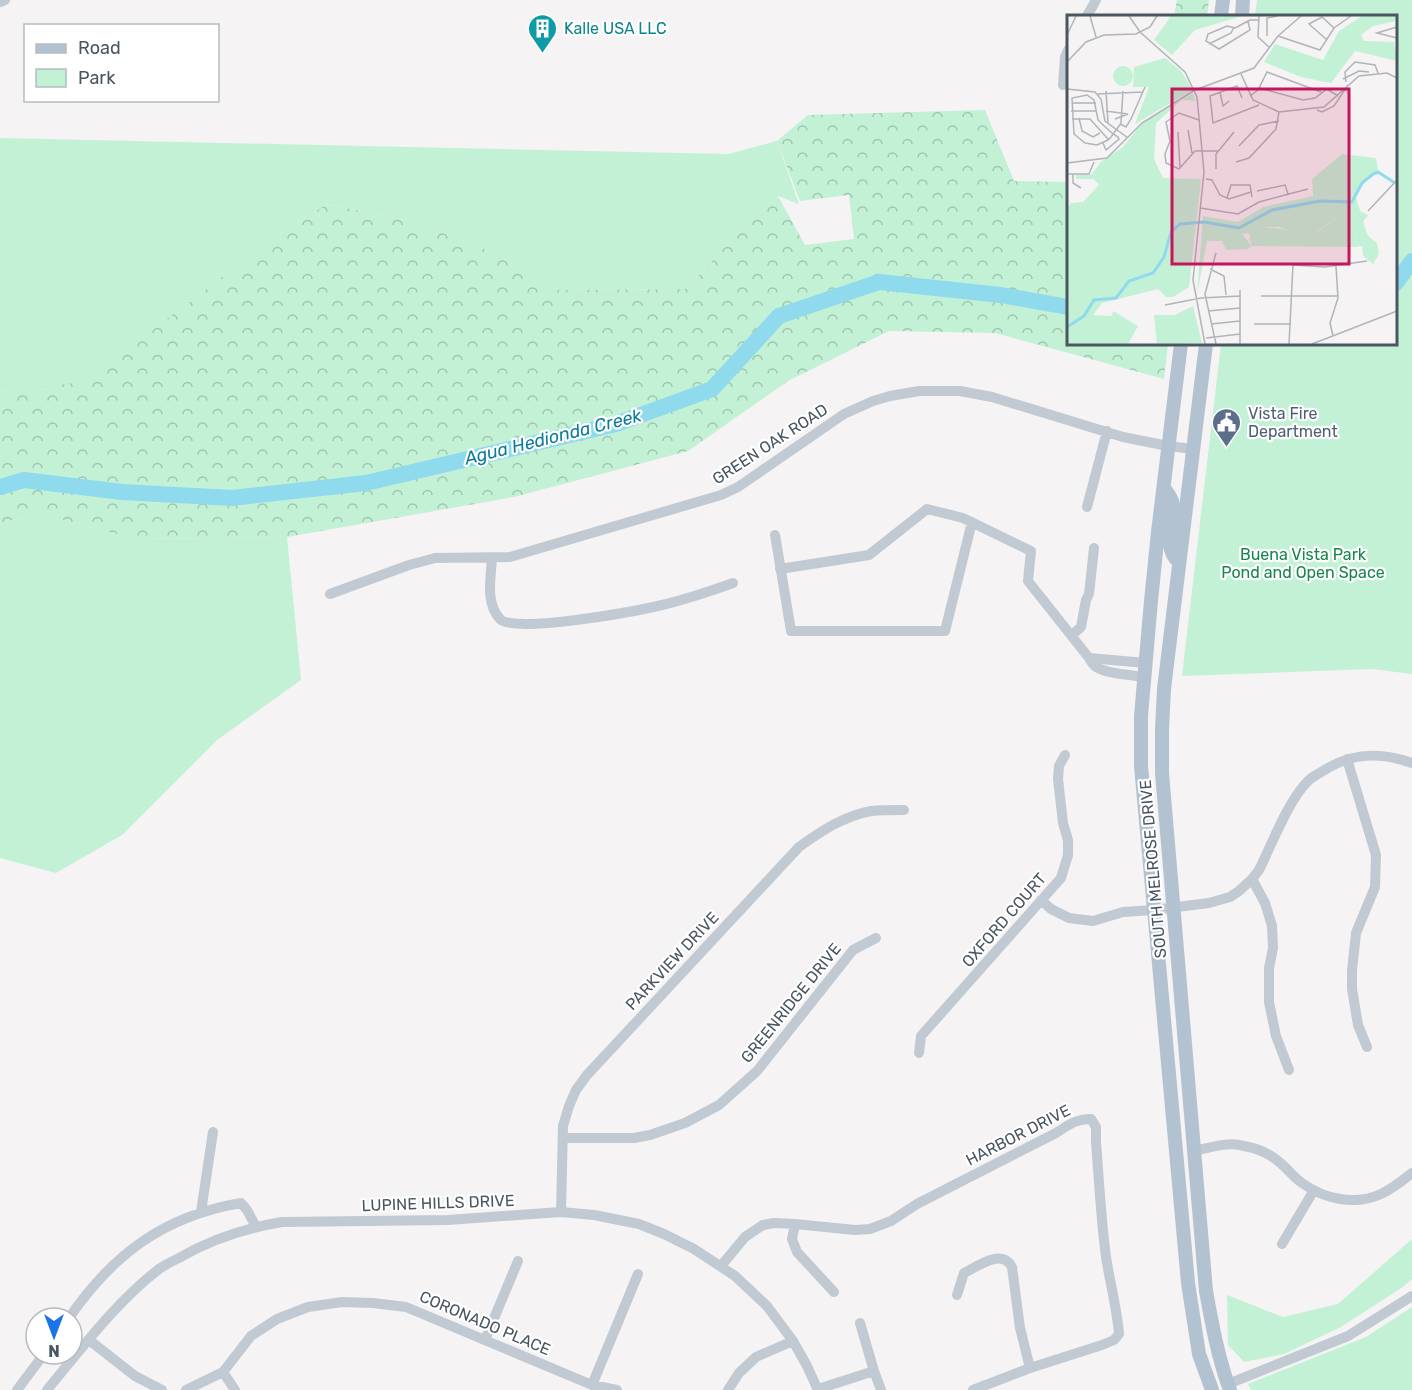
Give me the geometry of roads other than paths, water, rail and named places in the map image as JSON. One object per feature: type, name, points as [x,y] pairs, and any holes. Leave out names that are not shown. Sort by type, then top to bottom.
[{"type":"main road","points":[[1221,15],[1223,0]]},
{"type":"main road","points":[[1242,15],[1243,0]]},
{"type":"main road","name":"SOUTH MELROSE DRIVE","points":[[1181,345],[1158,532],[1145,670],[1142,766],[1188,1283],[1199,1354],[1210,1390]]},
{"type":"main road","name":"SOUTH MELROSE DRIVE","points":[[1206,345],[1164,689],[1162,773],[1206,1291],[1214,1333],[1229,1387]]},
{"type":"main road","points":[[1164,488],[1172,502],[1170,548],[1174,558],[1179,562]]},
{"type":"main road","points":[[1210,1390],[1229,1387]]},
{"type":"street","points":[[0,2],[5,0]]},
{"type":"street","points":[[1088,15],[1096,0]]},
{"type":"street","points":[[1063,85],[1067,52]]},
{"type":"street","name":"GREEN OAK ROAD","points":[[330,594],[409,564],[435,558],[510,557],[721,495],[738,487],[844,414],[890,396],[920,391],[960,391],[992,397],[1123,437],[1168,446],[1193,448]]},
{"type":"street","points":[[1087,507],[1107,431]]},
{"type":"street","points":[[780,569],[870,555],[927,509],[963,518],[1031,551],[1028,581],[1089,658],[1145,670]]},
{"type":"street","points":[[775,535],[791,631],[945,631],[972,522]]},
{"type":"street","points":[[1072,635],[1081,627],[1089,594],[1094,548]]},
{"type":"street","points":[[492,558],[490,601],[500,619],[512,624],[541,624],[601,617],[658,606],[733,584]]},
{"type":"street","name":"OXFORD COURT","points":[[919,1053],[921,1036],[1061,878],[1068,855],[1068,840],[1063,823],[1058,779],[1059,766],[1065,755]]},
{"type":"street","points":[[1041,900],[1051,909],[1070,918],[1093,921],[1123,912],[1209,903],[1230,897],[1252,879],[1259,870],[1292,803],[1308,781],[1332,765],[1356,757],[1376,755],[1394,757],[1412,763]]},
{"type":"street","points":[[1347,759],[1376,855],[1375,886],[1356,933],[1352,971],[1352,989],[1358,1025],[1368,1047]]},
{"type":"street","name":"PARKVIEW DRIVE","points":[[561,1212],[563,1126],[576,1090],[587,1075],[800,847],[824,829],[847,818],[872,811],[904,810]]},
{"type":"street","points":[[1252,879],[1265,903],[1272,926],[1273,948],[1269,968],[1269,1002],[1276,1036],[1289,1070]]},
{"type":"street","name":"GREENRIDGE DRIVE","points":[[563,1138],[634,1138],[650,1135],[686,1123],[719,1105],[757,1071],[853,950],[876,938]]},
{"type":"street","name":"HARBOR DRIVE","points":[[721,1266],[745,1238],[763,1225],[774,1223],[855,1230],[870,1229],[891,1221],[917,1204],[1082,1118],[1091,1119],[1096,1128],[1106,1253],[1119,1334],[1114,1340],[1102,1345],[1030,1368],[973,1390]]},
{"type":"street","points":[[201,1212],[213,1132]]},
{"type":"street","points":[[1194,1151],[1230,1144],[1243,1145],[1276,1158],[1301,1182],[1314,1190],[1342,1200],[1380,1195],[1412,1173]]},
{"type":"street","points":[[1282,1244],[1314,1190]]},
{"type":"street","points":[[78,1306],[104,1273],[124,1254],[162,1228],[216,1207],[241,1203],[256,1227]]},
{"type":"street","name":"LUPINE HILLS DRIVE","points":[[47,1390],[123,1301],[160,1268],[199,1246],[256,1227],[282,1222],[448,1220],[561,1212],[594,1215],[639,1224],[694,1249],[721,1266],[767,1306],[793,1341],[818,1390]]},
{"type":"street","points":[[795,1224],[792,1239],[797,1252],[834,1292]]},
{"type":"street","points":[[957,1295],[964,1273],[996,1258],[1010,1262],[1020,1328],[1030,1368]]},
{"type":"street","points":[[485,1340],[518,1261]]},
{"type":"street","points":[[592,1385],[638,1274]]},
{"type":"street","points":[[1229,1387],[1348,1336],[1412,1296]]},
{"type":"street","name":"CORONADO PLACE","points":[[186,1390],[223,1372],[251,1336],[277,1319],[309,1307],[342,1302],[406,1307],[592,1385],[617,1390]]},
{"type":"street","points":[[860,1323],[881,1390]]},
{"type":"street","points":[[89,1340],[135,1377],[162,1390]]},
{"type":"street","points":[[728,1390],[739,1373],[756,1357],[793,1341]]},
{"type":"street","points":[[17,1390],[35,1366]]},
{"type":"street","points":[[818,1390],[874,1371]]},
{"type":"street","points":[[223,1372],[235,1390]]},
{"type":"waterway","name":"Agua Hedionda Creek","points":[[1397,282],[1412,261]]},
{"type":"waterway","name":"Agua Hedionda Creek","points":[[0,487],[24,480],[122,492],[232,498],[366,483],[616,424],[712,389],[779,316],[879,282],[1001,295],[1067,307]]},
{"type":"place","name":"Kalle USA LLC","points":[[543,54]]},
{"type":"place","name":"Vista Fire Department","points":[[1227,448]]},
{"type":"park label","name":"Buena Vista Park Pond and Open Space","points":[[1303,563]]}]
